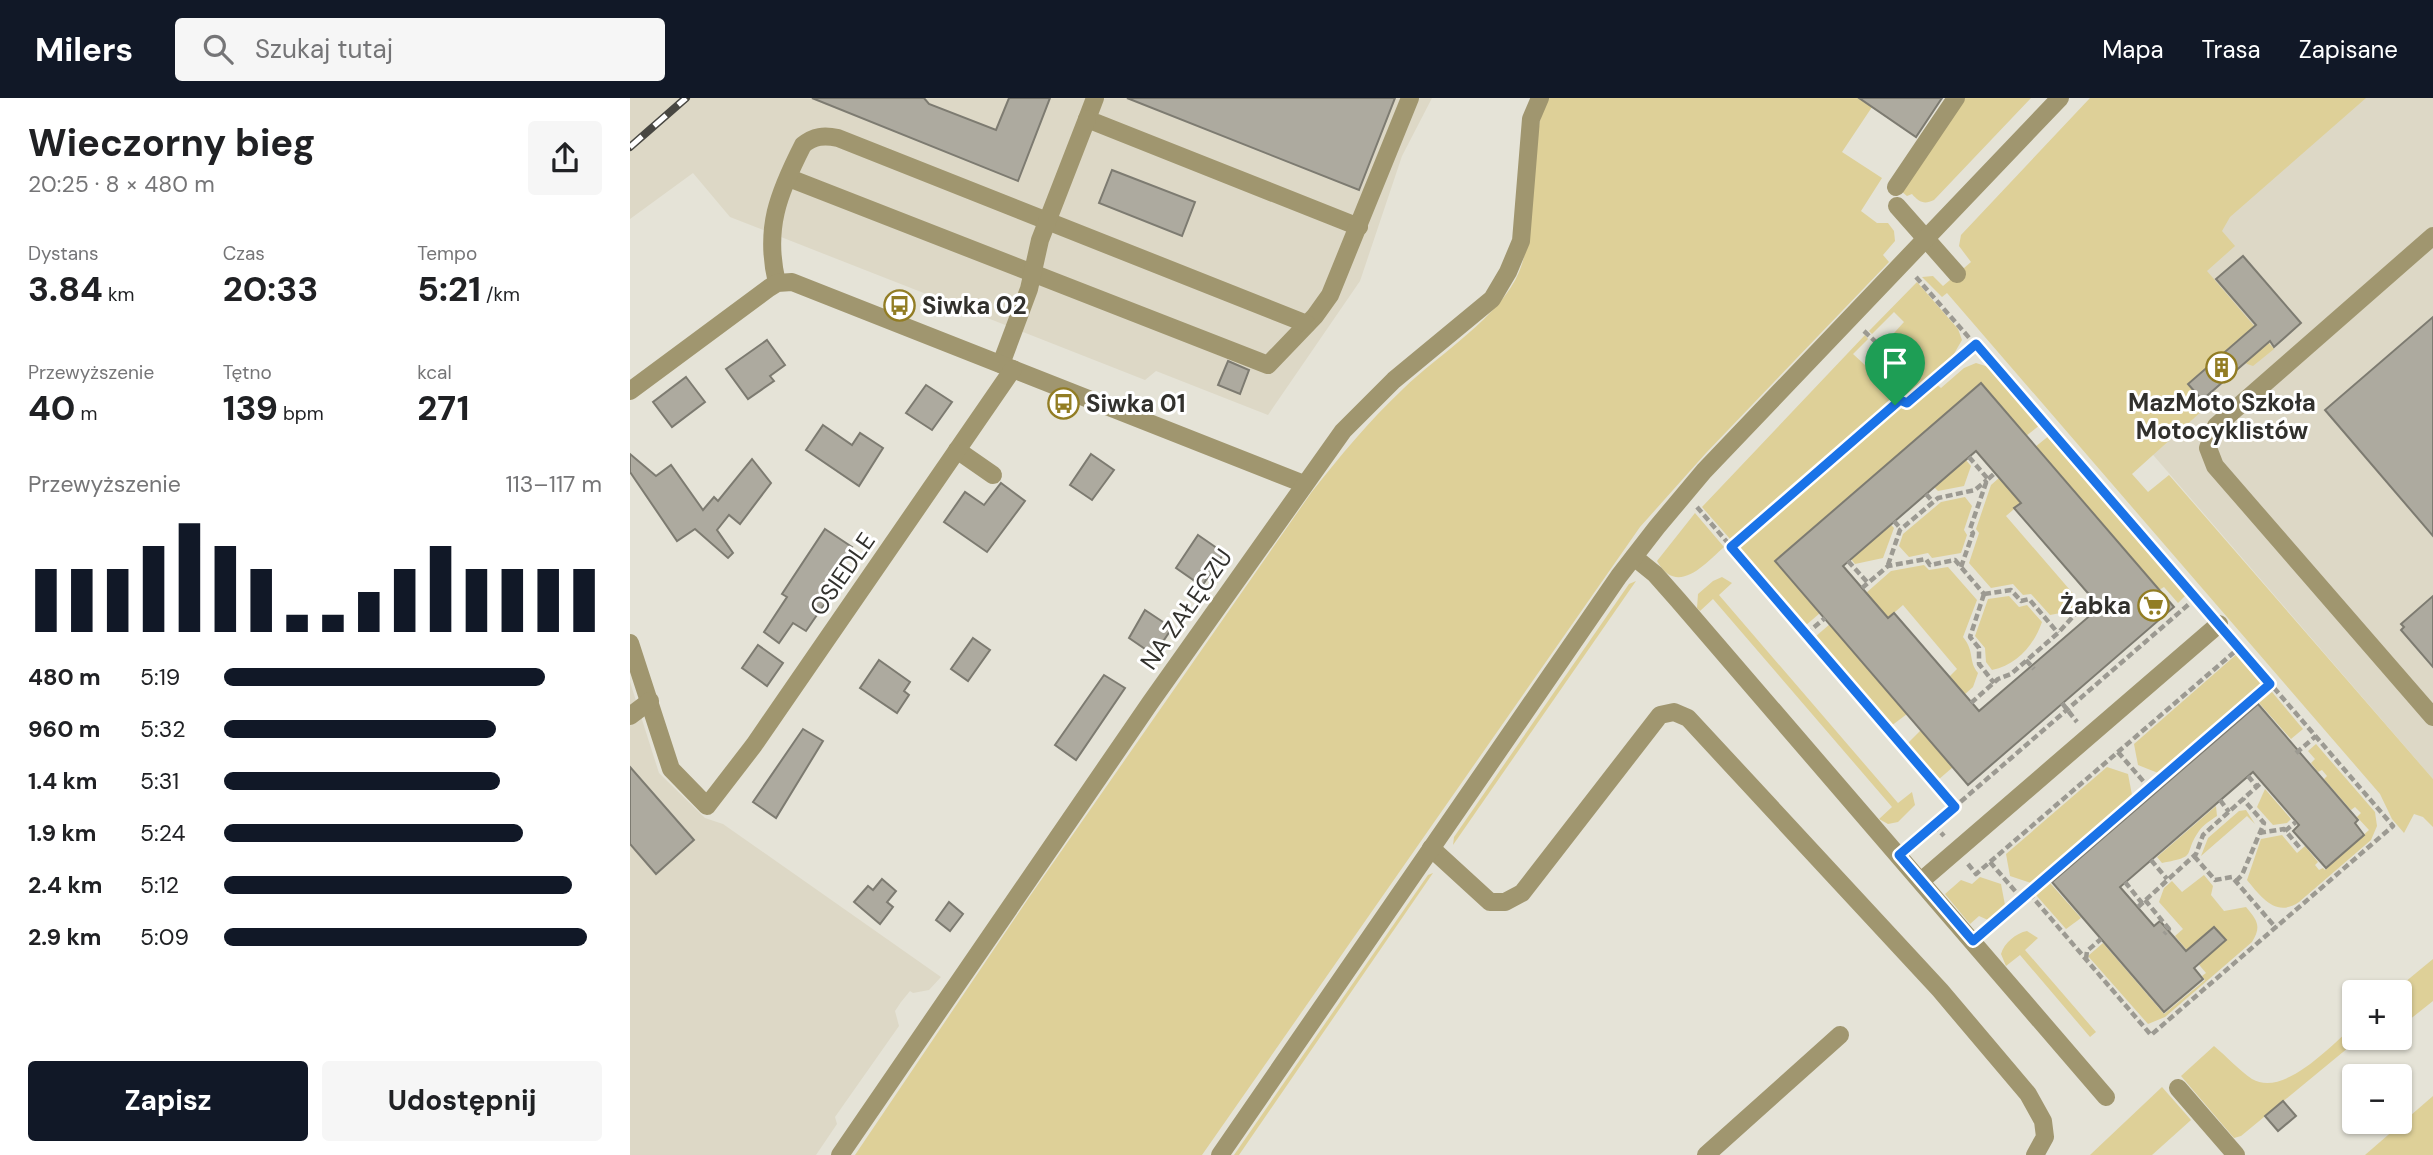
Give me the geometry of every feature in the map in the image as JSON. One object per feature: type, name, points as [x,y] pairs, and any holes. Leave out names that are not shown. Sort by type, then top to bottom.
[{"type":"street","name":"OSIEDLE","points":[[650,701],[671,769],[707,806],[754,745],[957,450],[1007,367],[1047,221],[1096,98]]},
{"type":"street","points":[[789,178],[1268,365],[1330,295],[1410,98]]},
{"type":"street","name":"NA ZAŁĘCZU","points":[[841,1155],[930,1021],[1343,432],[1379,393],[1492,299],[1508,272],[1521,241],[1531,119],[1540,98]]},
{"type":"street","points":[[1896,187],[1956,98]]},
{"type":"street","points":[[1220,1155],[1634,557],[1704,471],[2060,98]]},
{"type":"street","points":[[1087,119],[1359,227]]},
{"type":"street","points":[[777,283],[770,250],[770,232],[789,178],[803,145],[817,137],[830,136],[1307,324]]},
{"type":"street","points":[[1897,206],[1957,274]]},
{"type":"street","points":[[2433,236],[2216,426],[2208,448],[2215,466],[2433,717]]},
{"type":"street","points":[[630,391],[777,283],[802,284],[1304,484]]},
{"type":"street","points":[[957,450],[993,475]]},
{"type":"street","points":[[1634,557],[1670,591],[2106,1097]]},
{"type":"street","points":[[1921,881],[2219,624]]},
{"type":"street","points":[[630,643],[650,701],[630,716]]},
{"type":"street","points":[[1432,848],[1490,902],[1505,902],[1522,893],[1660,715],[1674,712],[1688,718],[1940,990],[2028,1094],[2043,1121],[2045,1137],[2035,1155]]},
{"type":"street","points":[[1706,1155],[1840,1035]]},
{"type":"street","points":[[2178,1088],[2236,1155]]},
{"type":"path","points":[[1913,273],[2393,826],[2151,1035],[2029,893]]},
{"type":"path","points":[[1864,331],[1880,346]]},
{"type":"path","points":[[1731,547],[1893,403],[1900,400],[1907,403],[1976,344]]},
{"type":"path","points":[[1969,457],[1987,480]]},
{"type":"path","points":[[1888,566],[1901,529],[1938,498],[1975,490],[1995,473]]},
{"type":"path","points":[[1961,568],[1973,533],[1970,530],[1987,480]]},
{"type":"path","points":[[1926,494],[1933,502]]},
{"type":"path","points":[[1696,506],[1955,807]]},
{"type":"path","points":[[1894,521],[1901,529]]},
{"type":"path","points":[[1862,588],[1888,566],[1926,559],[1930,565],[1955,560],[1984,594]]},
{"type":"path","points":[[1848,561],[1867,583]]},
{"type":"path","points":[[1984,594],[2011,590],[2021,601],[2029,599],[2059,633]]},
{"type":"path","points":[[1984,594],[1969,637],[1979,648],[1979,664],[1994,683]]},
{"type":"path","points":[[1971,702],[2013,672],[2059,633],[2091,597]]},
{"type":"path","points":[[1899,855],[2196,598]]},
{"type":"path","points":[[1806,634],[1825,618]]},
{"type":"path","points":[[2064,626],[2070,633]]},
{"type":"path","points":[[1969,865],[1976,874],[2239,648]]},
{"type":"path","points":[[2026,660],[2034,669]]},
{"type":"path","points":[[2013,672],[2018,678]]},
{"type":"path","points":[[1973,941],[2270,684]]},
{"type":"path","points":[[2296,753],[2316,736]]},
{"type":"path","points":[[2118,752],[2150,789]]},
{"type":"path","points":[[2248,776],[2257,787]]},
{"type":"path","points":[[2141,903],[2194,856],[2203,835],[2262,782]]},
{"type":"path","points":[[2236,881],[2242,875],[2264,823],[2243,799]]},
{"type":"path","points":[[2220,800],[2230,812]]},
{"type":"path","points":[[2259,833],[2285,831],[2296,822]]},
{"type":"path","points":[[2285,831],[2300,848]]},
{"type":"path","points":[[2194,856],[2215,880],[2232,877],[2276,928]]},
{"type":"path","points":[[2151,860],[2167,879]]},
{"type":"path","points":[[1990,862],[2022,899]]},
{"type":"path","points":[[2125,883],[2141,903],[2169,929],[2164,934]]},
{"type":"path","points":[[2086,960],[2087,951],[2101,939]]},
{"type":"shaded area","points":[[630,98],[1432,98],[1402,156],[1360,281],[1268,415],[1156,371],[1145,380],[730,217],[693,173],[630,219]]},
{"type":"shaded area","points":[[1545,98],[1878,98],[1842,152],[1882,178],[1861,211],[1877,223],[1888,223],[1894,231],[1895,241],[1883,255],[1889,262],[1706,453],[1640,527],[1202,1155],[855,1155],[1030,896],[1311,493],[1378,414],[1417,376],[1484,319],[1510,288],[1519,272],[1527,243],[1536,145]]},
{"type":"shaded area","points":[[1965,98],[2031,98],[1934,200],[1924,202],[1912,194],[1907,196],[1901,191]]},
{"type":"shaded area","points":[[2090,98],[2366,98],[2230,217],[2222,231],[2235,246],[2207,271],[2274,349],[2253,366],[2247,364],[2232,346],[2189,383],[2203,401],[2203,410],[2132,474],[2148,492],[2169,475],[2433,779],[2433,827],[2423,817],[2414,814],[2404,833],[2392,819],[2380,794],[1947,293],[1942,297],[1922,277],[1933,276],[1943,286],[1971,262],[1959,246],[1961,235]]},
{"type":"shaded area","points":[[2114,98],[2433,98],[2433,779],[2129,427]]},
{"type":"shaded area","points":[[1917,282],[1958,329],[1962,340],[1951,359],[1906,397],[1899,395],[1731,540],[1702,507],[1865,335],[1868,339],[1853,354],[1865,365],[1904,322],[1894,312],[1872,334],[1869,331]]},
{"type":"shaded area","points":[[1976,363],[1992,368],[2040,425],[2026,436],[1980,384],[1775,560],[1820,613],[1805,626],[1737,547],[1901,405],[1909,408],[1936,384],[1941,388],[1964,368]]},
{"type":"shaded area","points":[[2050,435],[2187,594],[2178,603],[2164,587],[2159,590],[2035,447]]},
{"type":"shaded area","points":[[1966,460],[1971,466],[1964,486],[1938,491],[1934,487]]},
{"type":"shaded area","points":[[1999,478],[2021,503],[2006,516],[2076,597],[2071,611],[2050,615],[2031,594],[2023,595],[2013,584],[1991,588],[1969,563],[1979,533],[1976,529],[1991,485]]},
{"type":"shaded area","points":[[1965,497],[1972,506],[1964,530],[1967,535],[1961,553],[1932,558],[1928,553],[1909,557],[1899,546],[1903,534],[1941,502]]},
{"type":"shaded area","points":[[1695,513],[1724,547],[1691,574],[1673,576],[1657,561]]},
{"type":"shaded area","points":[[1891,525],[1894,528],[1883,558],[1855,564],[1851,559]]},
{"type":"shaded area","points":[[1924,565],[1929,570],[1948,567],[1977,600],[1963,637],[1978,673],[1973,687],[1964,695],[1949,677],[1957,669],[1903,605],[1888,618],[1866,593],[1891,571]]},
{"type":"shaded area","points":[[1722,577],[1732,583],[1719,595],[1898,803],[1912,792],[1915,805],[1898,822],[1888,824],[1879,819],[1892,807],[1713,599],[1700,611],[1697,608],[1698,594]]},
{"type":"shaded area","points":[[1636,581],[1453,845],[1454,837],[1629,584]]},
{"type":"shaded area","points":[[2009,596],[2019,607],[2027,605],[2042,622],[2029,646],[2017,659],[1992,670],[1986,662],[1985,648],[1975,636],[1988,599]]},
{"type":"shaded area","points":[[1830,624],[1907,714],[1891,726],[1815,637]]},
{"type":"shaded area","points":[[2238,653],[2263,682],[2158,773],[2138,765],[2134,744]]},
{"type":"shaded area","points":[[630,682],[659,773],[705,818],[723,824],[941,977],[929,990],[913,993],[910,991],[901,1002],[895,1011],[899,1026],[835,1117],[837,1124],[816,1155],[630,1155]]},
{"type":"shaded area","points":[[2272,692],[2303,729],[2291,739],[2259,703]]},
{"type":"shaded area","points":[[1921,730],[1953,767],[1938,780],[1907,744]]},
{"type":"shaded area","points":[[2316,744],[2375,812],[2377,826],[2371,840],[2299,902],[2283,908],[2276,907],[2264,899],[2247,880],[2261,839],[2282,835],[2297,853],[2305,846],[2318,862],[2315,865],[2319,870],[2325,870],[2369,830],[2357,817],[2361,813],[2355,807],[2351,810],[2324,779],[2327,776],[2322,770],[2318,772],[2311,763],[2315,759],[2308,751]]},
{"type":"shaded area","points":[[2107,767],[2128,774],[2132,795],[2031,883],[2010,876],[2006,854]]},
{"type":"shaded area","points":[[2265,789],[2291,819],[2287,823],[2273,825],[2257,807]]},
{"type":"shaded area","points":[[2216,806],[2217,816],[2201,829],[2186,856],[2162,863],[2157,857]]},
{"type":"shaded area","points":[[2246,810],[2255,824],[2247,816],[2201,856],[2208,838],[2239,811]]},
{"type":"shaded area","points":[[1433,873],[1239,1155],[1234,1155],[1428,875]]},
{"type":"shaded area","points":[[2204,875],[2213,886],[2211,895],[2224,911],[2246,907],[2257,923],[2257,932],[2252,942],[2165,1017],[2148,1024],[2088,956],[2103,943],[2164,1014],[2205,980],[2202,976],[2206,973],[2175,936],[2183,929],[2159,902],[2164,888],[2172,881],[2182,892]]},
{"type":"shaded area","points":[[1980,877],[2001,884],[2005,905],[1988,920],[1979,916],[1970,924],[1945,894],[1961,880],[1972,884]]},
{"type":"shaded area","points":[[2050,883],[2081,918],[2066,929],[2036,895]]},
{"type":"shaded area","points":[[2027,931],[2038,938],[2025,950],[2096,1032],[2090,1037],[2020,955],[2006,966],[2001,954],[2005,946],[2015,936]]},
{"type":"shaded area","points":[[2433,959],[2433,1001],[2412,1018],[2412,980],[2408,980]]},
{"type":"shaded area","points":[[2342,1037],[2342,1050],[2345,1050],[2241,1136],[2234,1138],[2181,1076],[2214,1046],[2252,1079],[2265,1083],[2292,1076]]},
{"type":"shaded area","points":[[2162,1087],[2191,1120],[2152,1155],[2090,1155]]},
{"type":"shaded area","points":[[2433,1096],[2433,1155],[2365,1155],[2389,1134],[2412,1134],[2412,1114]]},
{"type":"building","points":[[812,98],[924,98],[929,104],[996,130],[1009,98],[1050,98],[1018,181]]},
{"type":"building","points":[[1127,98],[1395,98],[1359,190]]},
{"type":"building","points":[[1859,98],[1942,98],[1916,137]]},
{"type":"building","points":[[1112,170],[1195,202],[1182,236],[1099,203]]},
{"type":"building","points":[[2243,256],[2301,323],[2274,347],[2270,341],[2202,400],[2188,384],[2256,325],[2216,279]]},
{"type":"building","points":[[2433,317],[2433,536],[2325,410]]},
{"type":"building","points":[[767,340],[785,365],[770,376],[774,381],[748,399],[726,369]]},
{"type":"building","points":[[1228,361],[1249,370],[1240,394],[1218,385]]},
{"type":"building","points":[[686,377],[705,402],[672,427],[653,402]]},
{"type":"building","points":[[1981,383],[2174,607],[1968,785],[1775,561]],"holes":[[[1976,451],[2021,503],[2014,508],[2100,607],[1979,711],[1894,613],[1888,618],[1843,566]]]},
{"type":"building","points":[[926,385],[952,402],[932,430],[906,413]]},
{"type":"building","points":[[823,425],[852,445],[860,433],[883,448],[859,486],[806,450]]},
{"type":"building","points":[[630,454],[656,476],[671,465],[703,510],[714,497],[718,501],[752,459],[771,483],[740,524],[729,515],[717,530],[733,553],[728,558],[695,529],[677,541],[630,472]]},
{"type":"building","points":[[1091,454],[1114,470],[1092,500],[1070,485]]},
{"type":"building","points":[[1001,483],[1025,501],[987,552],[944,522],[965,492],[984,505]]},
{"type":"building","points":[[825,529],[852,547],[822,590],[830,596],[806,631],[793,623],[779,643],[764,632],[787,597],[782,594]]},
{"type":"building","points":[[1198,535],[1224,553],[1202,586],[1176,568]]},
{"type":"building","points":[[2433,596],[2433,667],[2401,630],[2404,627],[2401,624]]},
{"type":"building","points":[[1145,610],[1172,628],[1154,655],[1129,638]]},
{"type":"building","points":[[973,638],[990,650],[968,681],[951,669]]},
{"type":"building","points":[[758,645],[783,663],[767,686],[742,668]]},
{"type":"building","points":[[879,660],[910,682],[904,691],[909,695],[897,713],[860,688]]},
{"type":"building","points":[[1104,675],[1125,688],[1076,760],[1055,745]]},
{"type":"building","points":[[2258,704],[2358,820],[2355,823],[2364,835],[2326,868],[2293,831],[2299,825],[2253,772],[2120,887],[2154,926],[2160,921],[2186,951],[2214,927],[2226,940],[2194,968],[2203,979],[2164,1012],[2052,882]]},
{"type":"building","points":[[803,729],[823,741],[776,818],[753,802]]},
{"type":"building","points":[[630,767],[694,840],[656,874],[630,844]]},
{"type":"building","points":[[882,879],[896,891],[887,902],[893,907],[880,924],[854,902],[868,886],[873,890]]},
{"type":"building","points":[[949,902],[963,914],[950,931],[936,920]]},
{"type":"building","points":[[2283,1101],[2296,1116],[2278,1131],[2265,1116]]},
{"type":"railway","points":[[630,147],[686,98]]},
{"type":"place","name":"Siwka 02","points":[[899,305]]},
{"type":"place","name":"MazMoto Szkoła Motocyklistów","points":[[2222,368]]},
{"type":"place","name":"Siwka 01","points":[[1063,403]]},
{"type":"place","name":"Żabka","points":[[2154,605]]},
{"type":"route","points":[[1976,344],[2270,684],[1973,941],[1899,855],[1955,807],[1731,547],[1895,405],[1900,400],[1907,403],[1976,344]]}]
